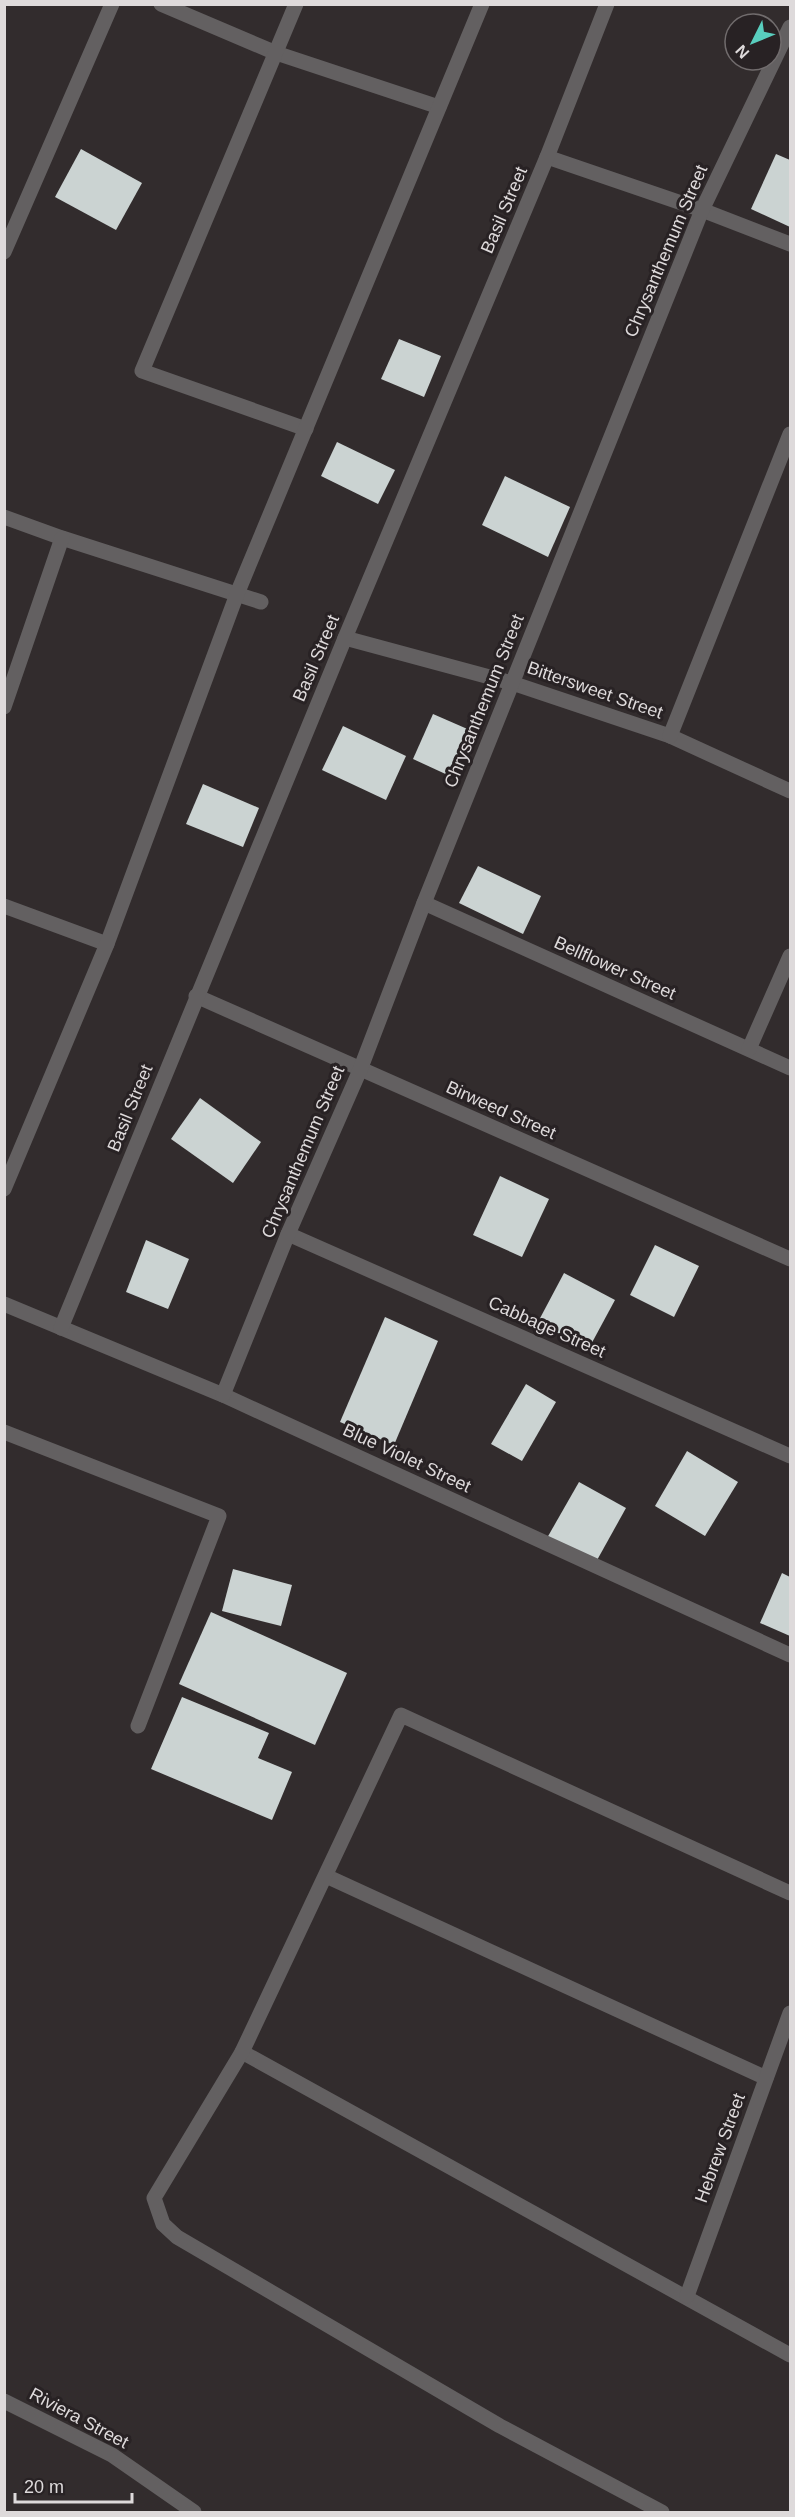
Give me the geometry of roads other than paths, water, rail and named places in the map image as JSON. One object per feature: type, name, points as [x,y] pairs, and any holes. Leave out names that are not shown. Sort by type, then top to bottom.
[{"type":"street","points":[[4,252],[112,4]]},
{"type":"street","points":[[161,4],[276,53],[439,107]]},
{"type":"street","points":[[296,4],[142,371],[306,429]]},
{"type":"street","points":[[4,1189],[107,944],[237,594],[482,4]]},
{"type":"street","name":"Basil Street","points":[[61,1328],[196,996],[548,157],[607,4]]},
{"type":"street","name":"Chrysanthemum Street","points":[[223,1395],[288,1234],[360,1070],[424,903],[702,210],[790,27]]},
{"type":"street","points":[[548,157],[702,210],[790,244]]},
{"type":"street","points":[[670,736],[790,434]]},
{"type":"street","points":[[4,517],[261,602]]},
{"type":"street","points":[[4,707],[62,538]]},
{"type":"street","name":"Bittersweet Street","points":[[345,638],[512,683],[670,736],[790,791]]},
{"type":"street","name":"Bellflower Street","points":[[424,903],[790,1068]]},
{"type":"street","points":[[4,906],[107,944]]},
{"type":"street","points":[[749,1049],[790,956]]},
{"type":"street","name":"Birweed Street","points":[[196,996],[790,1259]]},
{"type":"street","name":"Cabbage Street","points":[[288,1234],[790,1455]]},
{"type":"street","name":"Blue Violet Street","points":[[4,1304],[223,1395],[790,1655]]},
{"type":"street","points":[[4,1432],[219,1516],[138,1726]]},
{"type":"street","points":[[662,2512],[500,2426],[177,2237],[163,2223],[154,2198],[242,2052],[401,1715],[790,1893]]},
{"type":"street","points":[[326,1876],[766,2078]]},
{"type":"street","name":"Hebrew Street","points":[[687,2296],[790,2013]]},
{"type":"street","points":[[242,2052],[790,2355]]},
{"type":"street","name":"Riviera Street","points":[[4,2401],[111,2455],[194,2512]]}]
